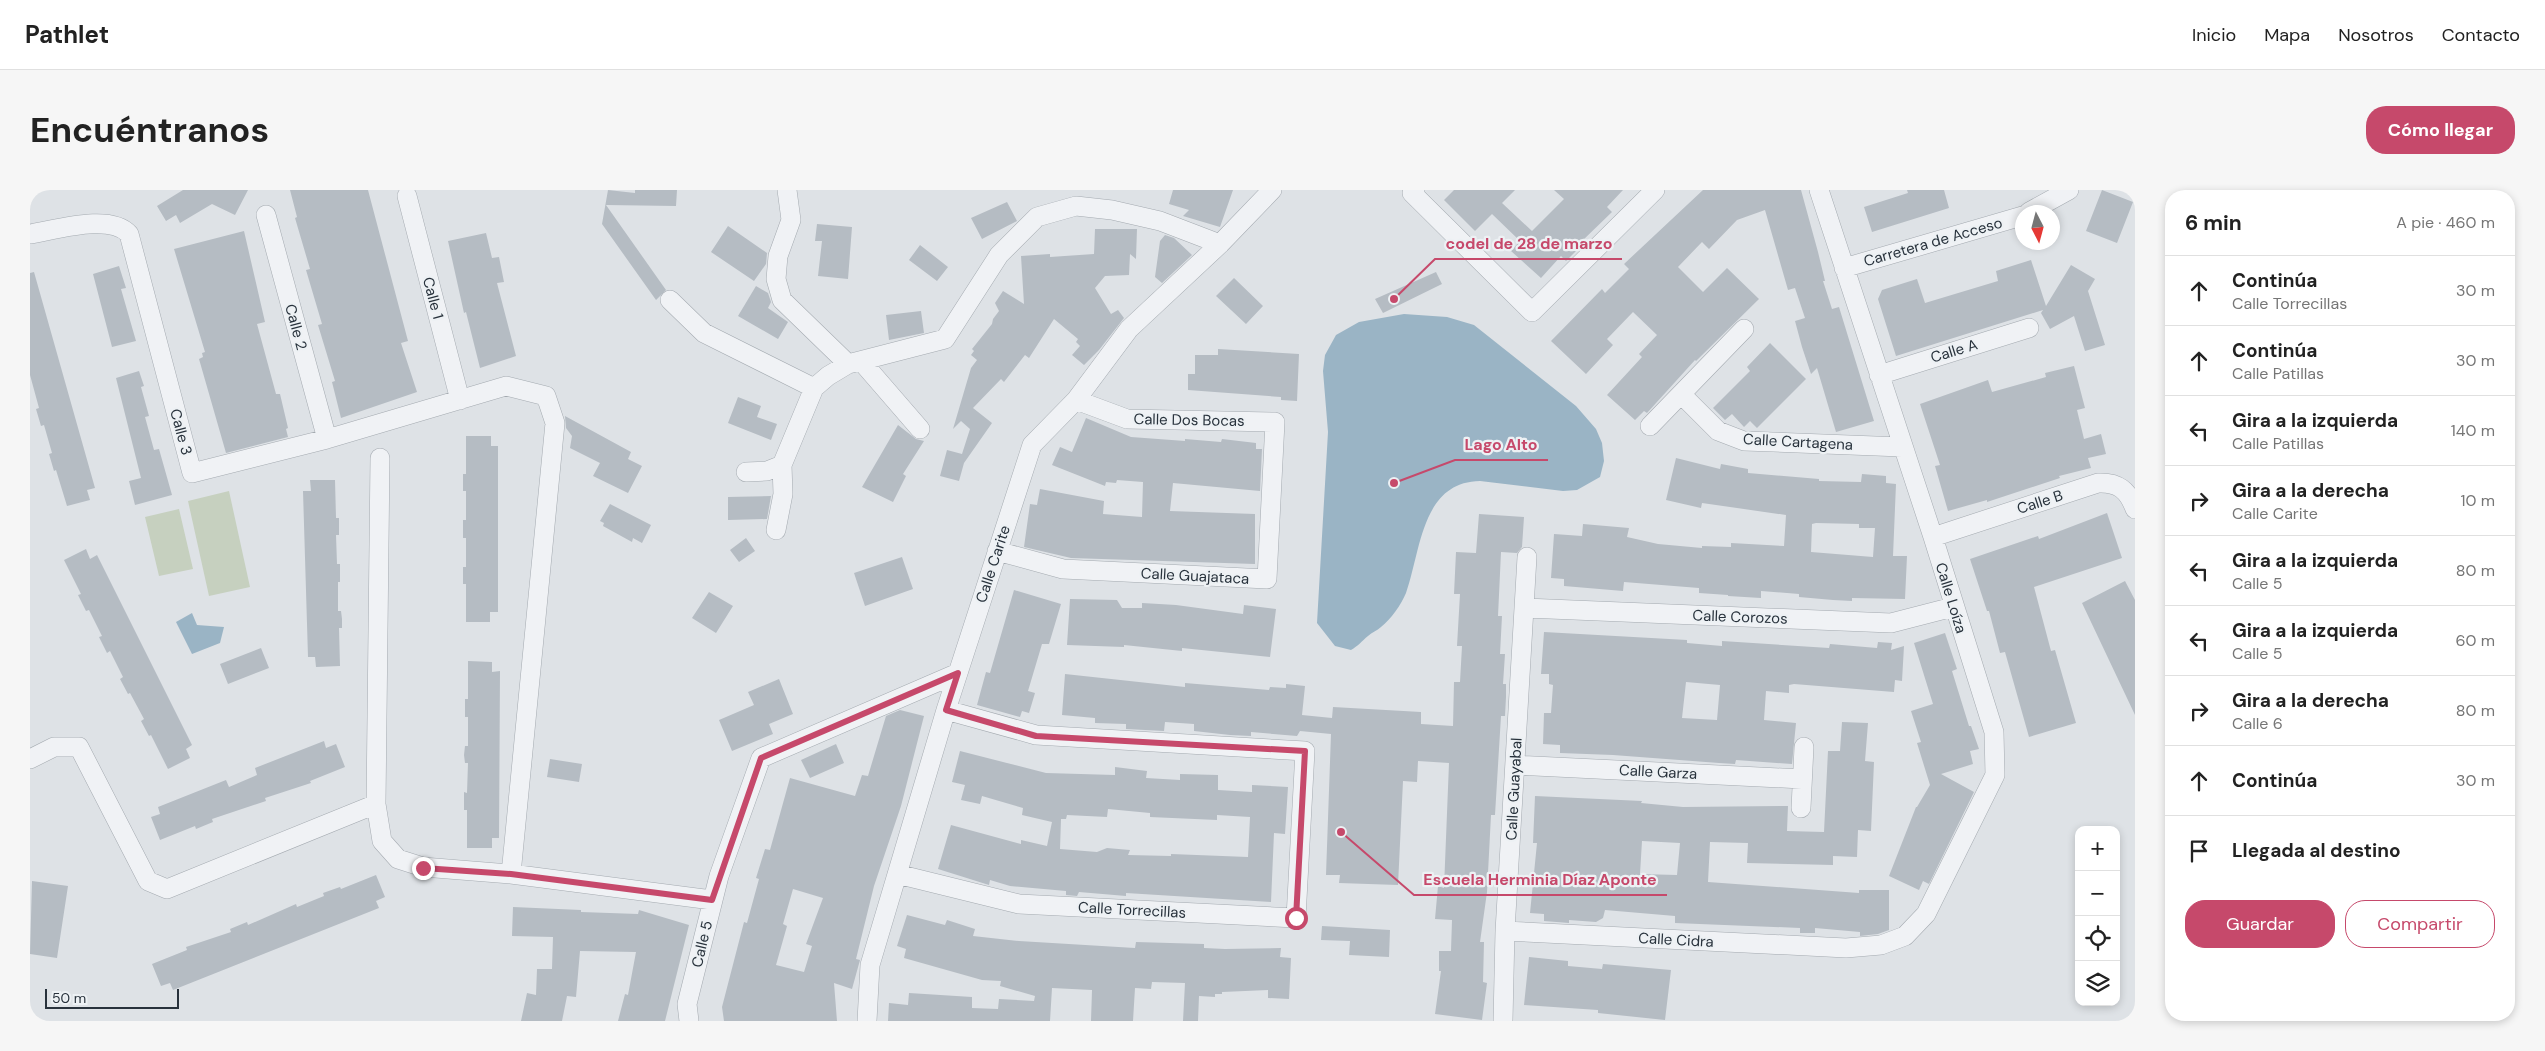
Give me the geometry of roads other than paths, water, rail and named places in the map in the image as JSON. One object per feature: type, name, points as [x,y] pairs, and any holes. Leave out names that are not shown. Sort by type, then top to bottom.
[{"type":"street","points":[[786,190],[791,220],[778,256],[776,279],[782,300],[855,363],[920,429]]},
{"type":"street","name":"Calle Carite","points":[[867,1021],[870,965],[946,710],[1032,445],[1076,400],[1129,329],[1220,244],[1272,190]]},
{"type":"street","points":[[1415,190],[1412,193],[1532,312],[1655,190]]},
{"type":"street","name":"Calle Loíza","points":[[1819,190],[1933,537],[1953,607],[1994,732],[1995,775],[1926,914],[1905,936],[1881,944],[1846,948]]},
{"type":"street","points":[[2042,205],[2069,190]]},
{"type":"street","name":"Calle 1","points":[[407,196],[460,400]]},
{"type":"street","points":[[776,530],[783,494],[782,465],[814,388],[828,376],[855,363],[945,339],[999,255],[1037,217],[1076,206],[1112,210],[1160,221],[1220,244]]},
{"type":"street","name":"Calle 2","points":[[266,214],[327,439]]},
{"type":"street","name":"Carretera de Acceso","points":[[1844,268],[2015,218]]},
{"type":"street","name":"Calle 3","points":[[30,234],[106,222],[122,226],[128,234],[192,473],[327,439],[506,386],[546,396],[555,423],[511,874]]},
{"type":"street","points":[[670,300],[704,332],[814,388]]},
{"type":"street","name":"Calle A","points":[[1879,375],[2029,328]]},
{"type":"street","points":[[1650,426],[1744,329]]},
{"type":"street","name":"Calle Cartagena","points":[[1682,395],[1718,431],[1744,441],[1902,447]]},
{"type":"street","name":"Calle Dos Bocas","points":[[1076,400],[1128,419],[1275,422]]},
{"type":"street","name":"Calle Guajataca","points":[[997,551],[1063,569],[1268,579],[1275,422]]},
{"type":"street","points":[[380,458],[376,804],[382,841],[398,859],[423,868],[511,874],[712,900]]},
{"type":"street","points":[[746,472],[767,471],[782,465]]},
{"type":"street","name":"Calle B","points":[[1933,537],[2098,483],[2112,482],[2124,490],[2135,509]]},
{"type":"street","name":"Calle Guayabal","points":[[1503,1021],[1505,931],[1526,608],[1527,557]]},
{"type":"street","name":"Calle Corozos","points":[[1526,608],[1891,623],[1953,607]]},
{"type":"street","name":"Calle 5","points":[[689,1021],[687,1004],[712,900],[761,758],[958,673]]},
{"type":"street","name":"Calle Torrecillas","points":[[897,874],[1019,904],[1296,918],[1305,751],[1036,736],[946,710]]},
{"type":"street","points":[[30,759],[54,747],[79,747],[148,881],[168,889],[376,804]]},
{"type":"street","points":[[1801,808],[1804,747]]},
{"type":"street","name":"Calle Garza","points":[[1515,765],[1802,779]]},
{"type":"street","name":"Calle Cidra","points":[[1505,931],[1846,948]]},
{"type":"water","points":[[1404,314],[1447,317],[1474,325],[1576,406],[1596,429],[1602,443],[1604,461],[1600,477],[1577,490],[1563,491],[1480,481],[1460,484],[1446,493],[1435,506],[1426,522],[1406,593],[1401,602],[1385,624],[1351,650],[1335,646],[1317,623],[1328,432],[1323,371],[1325,355],[1336,335],[1359,322]]},
{"type":"water","points":[[192,613],[197,625],[224,627],[220,643],[192,654],[176,622]]},
{"type":"place","name":"codel de 28 de marzo","points":[[1394,299]]},
{"type":"place","name":"Lago Alto","points":[[1394,483]]},
{"type":"place","name":"Escuela Herminia Díaz Aponte","points":[[1341,832]]}]
